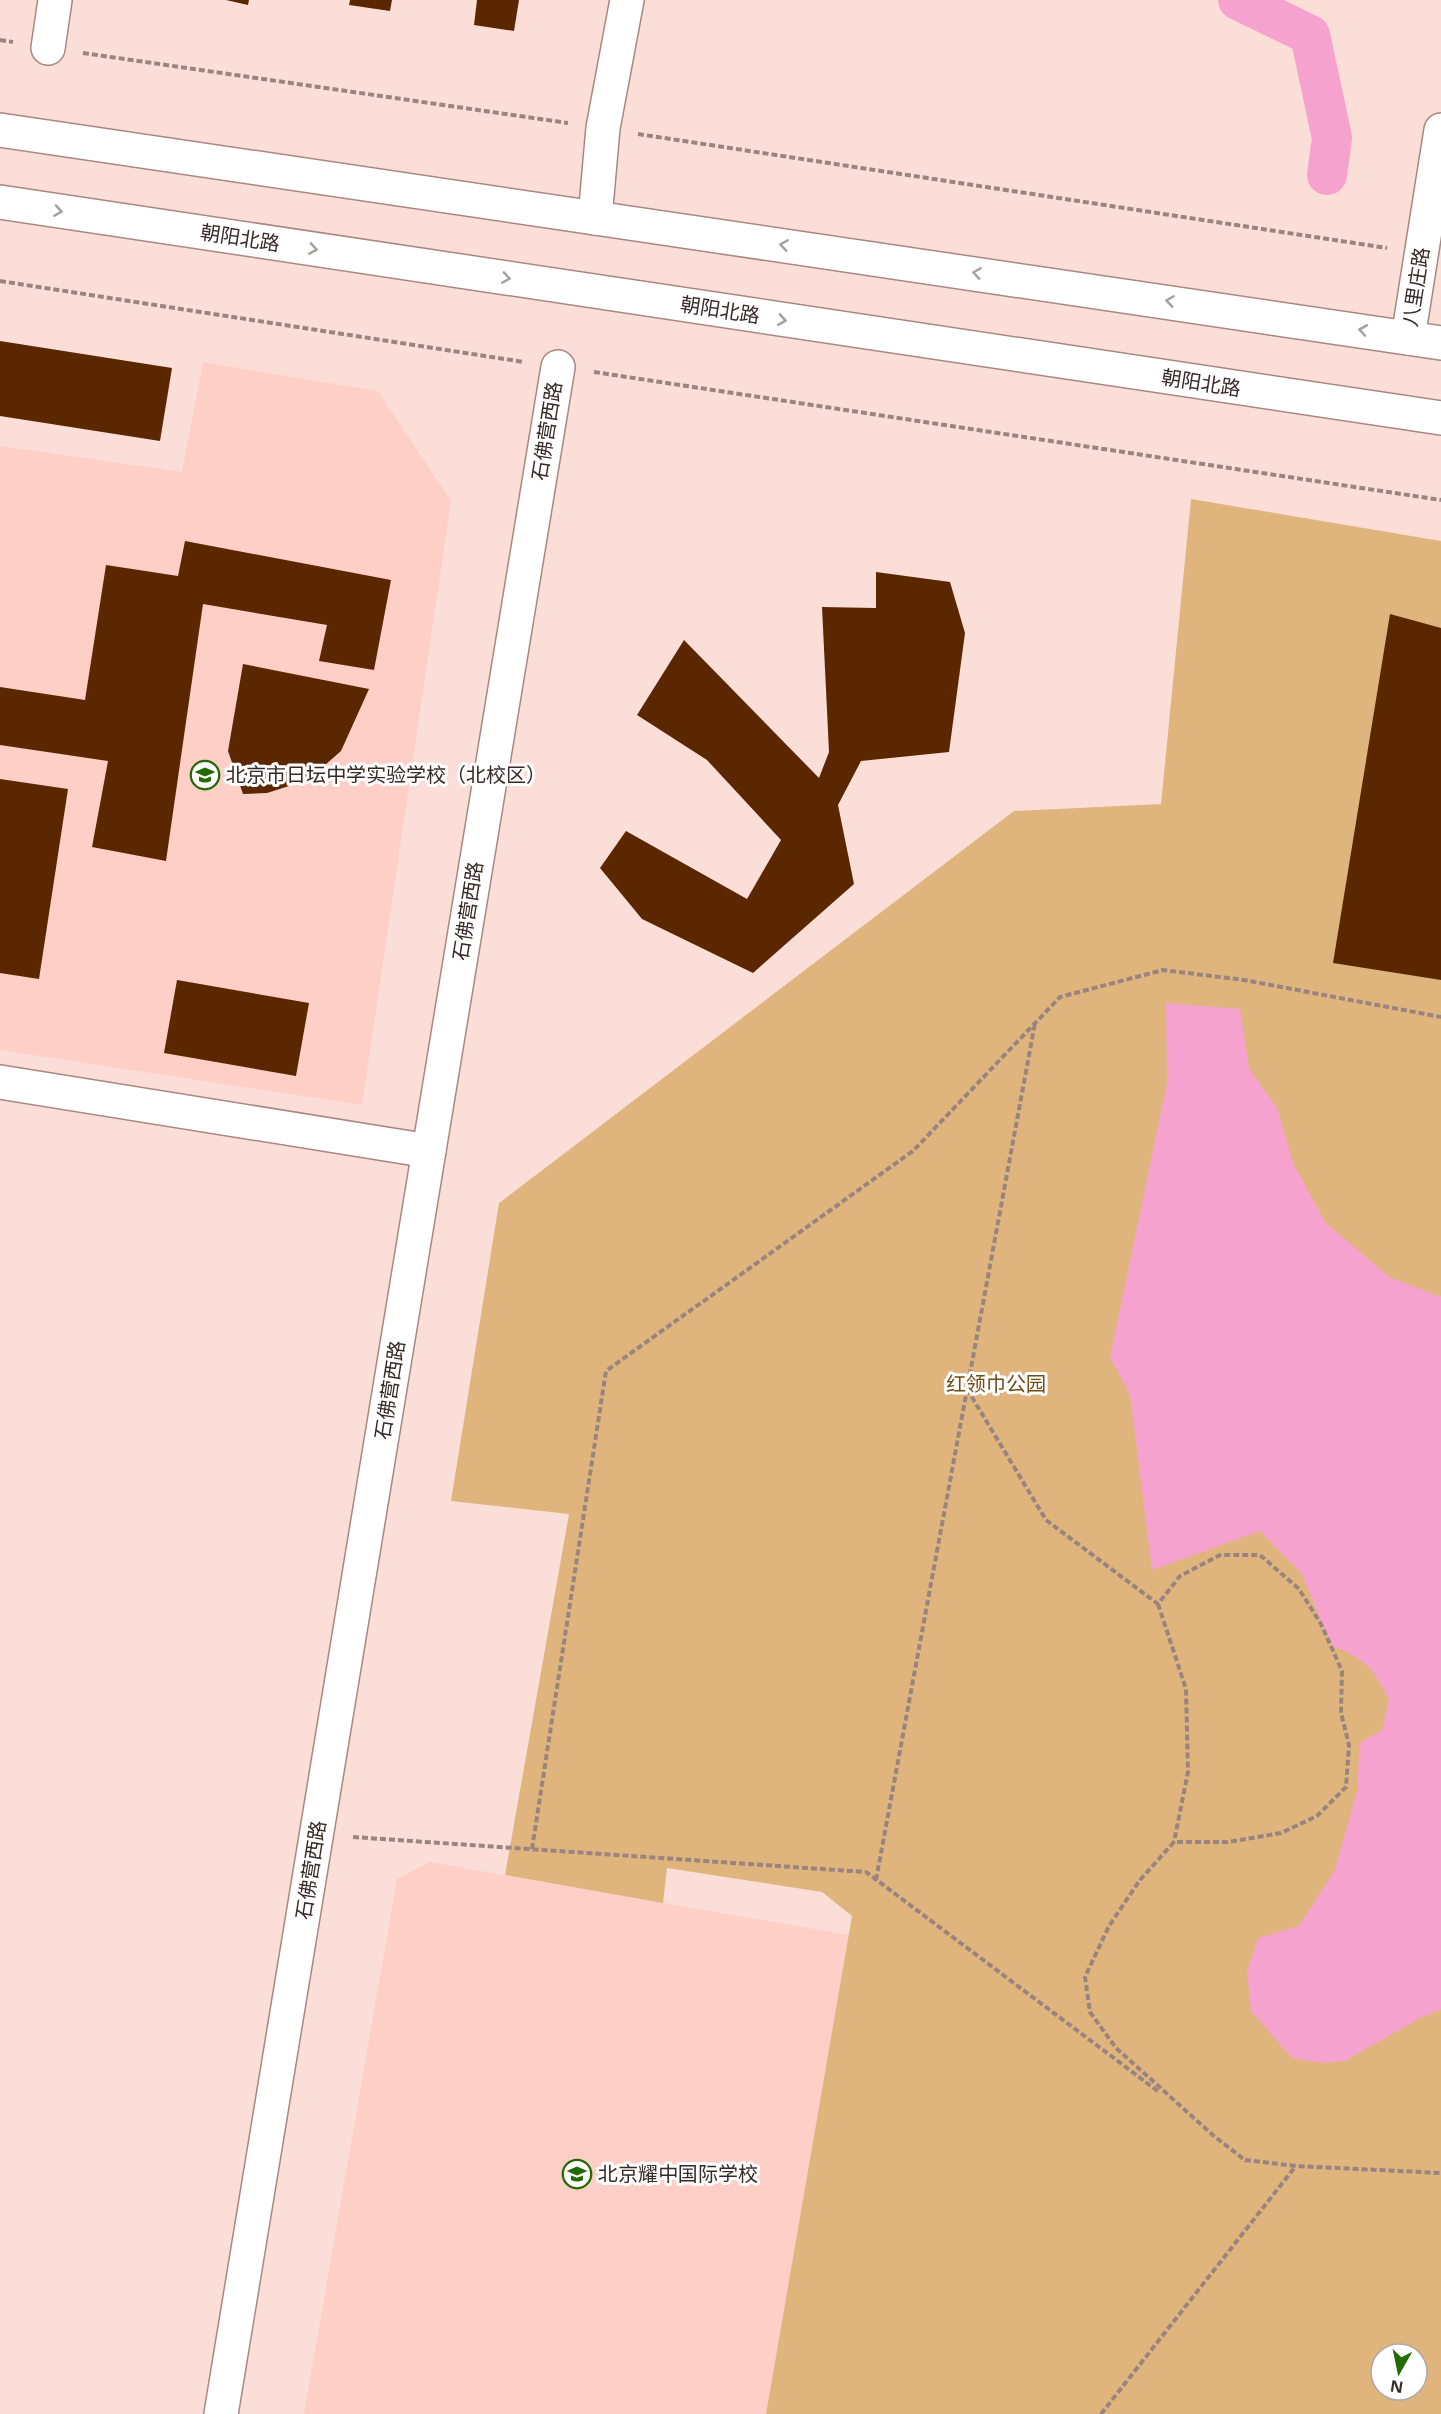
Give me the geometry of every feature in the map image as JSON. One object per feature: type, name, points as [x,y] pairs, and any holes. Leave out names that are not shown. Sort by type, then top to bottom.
[{"type":"street","points":[[48,48],[55,0]]},
{"type":"street","points":[[595,218],[603,128],[627,0]]},
{"type":"street","points":[[0,130],[1441,343]]},
{"type":"street","name":"八里庄路","points":[[1408,338],[1441,130]]},
{"type":"street","name":"朝阳北路","points":[[0,202],[1441,418]]},
{"type":"street","name":"石佛营西路","points":[[221,2414],[558,367]]},
{"type":"street","points":[[0,1082],[429,1151]]},
{"type":"path","points":[[0,40],[603,128],[1421,253]]},
{"type":"path","points":[[0,281],[1441,500]]},
{"type":"path","points":[[532,1849],[606,1371],[913,1151],[1060,997],[1163,970],[1244,980],[1441,1017]]},
{"type":"path","points":[[876,1881],[1035,1023]]},
{"type":"path","points":[[967,1389],[1046,1520],[1158,1604],[1186,1689],[1188,1772],[1174,1842],[1140,1880],[1109,1926],[1085,1977],[1090,2012],[1116,2049],[1191,2116],[1246,2161],[1296,2166],[1441,2173]]},
{"type":"path","points":[[1158,1604],[1180,1576],[1220,1555],[1260,1555],[1299,1589],[1321,1624],[1342,1671],[1341,1713],[1349,1745],[1346,1787],[1317,1816],[1281,1833],[1228,1842],[1174,1842]]},
{"type":"path","points":[[317,1834],[866,1872],[1191,2116]]},
{"type":"path","points":[[1101,2414],[1296,2166]]},
{"type":"shaded area","name":"北京市日坛中学实验学校（北校区）","points":[[203,362],[378,391],[451,501],[362,1105],[0,1050],[0,446],[182,472]]},
{"type":"shaded area","points":[[1166,1003],[1240,1009],[1249,1069],[1277,1108],[1293,1163],[1325,1222],[1389,1277],[1441,1297],[1441,2009],[1418,2019],[1345,2061],[1323,2063],[1292,2058],[1251,2011],[1247,1971],[1258,1938],[1299,1926],[1335,1870],[1357,1791],[1360,1743],[1382,1730],[1389,1700],[1378,1679],[1367,1665],[1331,1645],[1302,1574],[1260,1531],[1152,1570],[1130,1395],[1110,1357],[1167,1083]]},
{"type":"shaded area","name":"北京耀中国际学校","points":[[429,1862],[849,1935],[766,2414],[304,2414],[397,1879]]},
{"type":"green space","name":"红领巾公园","points":[[1191,499],[1441,541],[1441,2414],[766,2414],[852,1916],[822,1892],[667,1868],[663,1903],[505,1875],[569,1514],[451,1501],[499,1203],[1014,811],[1161,804]]},
{"type":"building","points":[[226,0],[249,0],[248,5]]},
{"type":"building","points":[[350,0],[392,0],[390,11],[349,5]]},
{"type":"building","points":[[477,0],[519,0],[514,31],[474,25]]},
{"type":"building","points":[[0,341],[172,368],[160,441],[0,416]]},
{"type":"building","points":[[185,541],[391,580],[374,670],[319,661],[327,625],[203,604],[166,861],[92,847],[108,761],[0,745],[0,687],[85,700],[106,565],[178,576]]},
{"type":"building","points":[[876,572],[950,582],[965,633],[949,752],[861,761],[838,805],[854,884],[753,973],[642,919],[600,868],[626,831],[747,899],[781,840],[707,760],[637,715],[684,640],[819,778],[829,752],[822,607],[876,608]]},
{"type":"building","points":[[1390,614],[1441,628],[1441,980],[1333,963]]},
{"type":"building","points":[[243,664],[369,689],[341,751],[308,780],[267,793],[243,794],[228,751]]},
{"type":"building","points":[[0,779],[68,789],[39,979],[0,973]]},
{"type":"building","points":[[177,980],[309,1003],[296,1076],[164,1053]]},
{"type":"waterway","points":[[1238,0],[1310,35],[1332,138],[1327,175]]},
{"type":"place","name":"北京市日坛中学实验学校（北校区）","points":[[205,775]]},
{"type":"place","name":"北京耀中国际学校","points":[[577,2174]]}]
